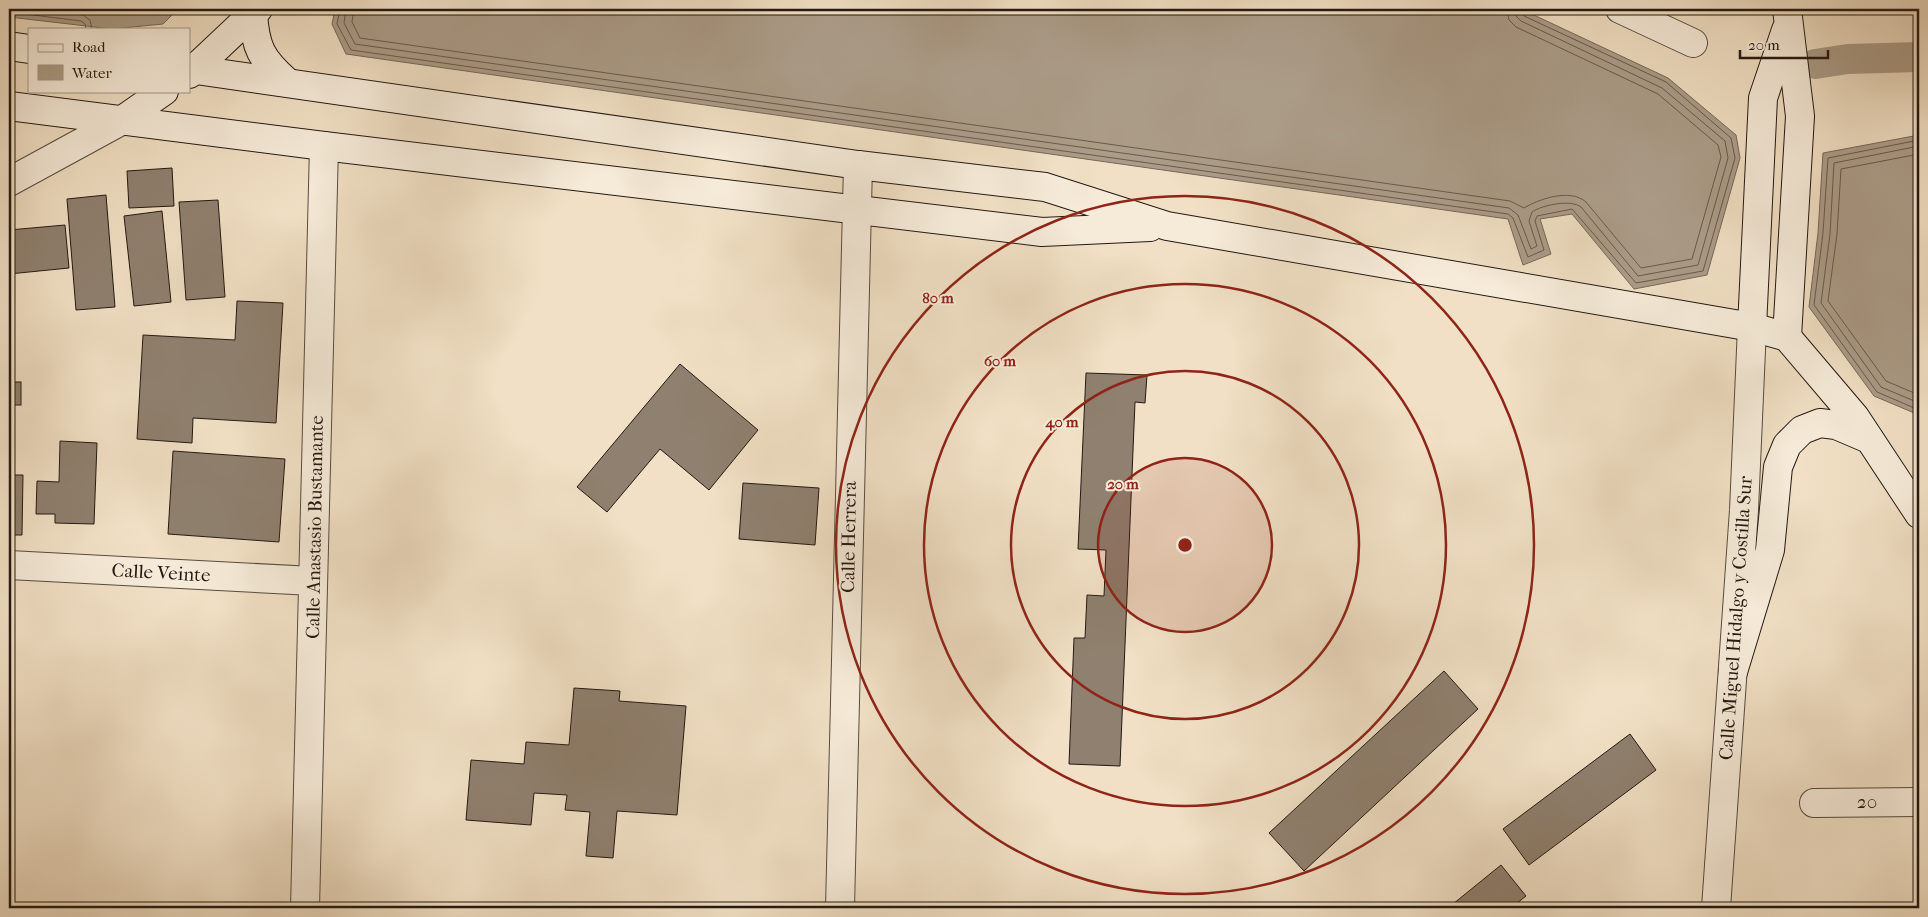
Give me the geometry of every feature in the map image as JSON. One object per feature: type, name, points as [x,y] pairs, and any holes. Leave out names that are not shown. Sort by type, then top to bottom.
[{"type":"main road","points":[[1620,9],[1693,43]]},
{"type":"main road","points":[[191,71],[256,11]]},
{"type":"main road","points":[[256,11],[255,38],[264,56],[287,82]]},
{"type":"main road","points":[[1787,337],[1800,116],[1788,17]]},
{"type":"main road","name":"Calle Miguel Hidalgo y Costilla Sur","points":[[1716,908],[1744,510],[1764,98],[1788,17]]},
{"type":"main road","points":[[9,46],[28,49]]},
{"type":"main road","points":[[191,71],[287,82],[858,165],[1045,187],[1167,226],[1752,327],[1787,337],[1871,440],[1919,514]]},
{"type":"main road","points":[[9,182],[121,121],[163,92]]},
{"type":"main road","points":[[9,106],[324,146],[1042,232],[1167,226]]},
{"type":"main road","name":"Calle Anastasio Bustamante","points":[[305,908],[324,146]]},
{"type":"main road","name":"Calle Herrera","points":[[840,908],[858,165]]},
{"type":"main road","points":[[1733,672],[1770,550],[1778,467],[1787,445],[1802,430],[1820,423],[1836,425],[1871,440]]},
{"type":"main road","name":"Calle Veinte","points":[[9,566],[313,581]]},
{"type":"main road","name":"20","points":[[1814,803],[1919,802]]},
{"type":"water","points":[[9,9],[178,9],[163,24],[122,28],[103,28],[9,17]]},
{"type":"water","points":[[335,9],[1521,9],[1668,78],[1736,135],[1740,158],[1707,275],[1634,289],[1572,214],[1540,219],[1551,254],[1523,265],[1508,219],[346,54],[332,24]]},
{"type":"water","points":[[1919,135],[1919,415],[1874,396],[1809,307],[1818,233],[1823,153]]},
{"type":"building","points":[[172,168],[174,206],[129,208],[127,171]]},
{"type":"building","points":[[106,195],[115,307],[76,310],[67,199]]},
{"type":"building","points":[[218,200],[225,297],[186,300],[179,202]]},
{"type":"building","points":[[162,211],[171,302],[134,306],[124,216]]},
{"type":"building","points":[[65,225],[69,268],[9,274],[9,230]]},
{"type":"building","points":[[237,301],[283,303],[276,423],[193,418],[192,443],[137,439],[143,335],[235,340]]},
{"type":"building","points":[[680,364],[758,430],[709,490],[660,449],[607,512],[577,487]]},
{"type":"building","points":[[1086,373],[1147,375],[1145,403],[1135,402],[1120,766],[1069,764],[1074,638],[1085,638],[1087,595],[1104,596],[1106,550],[1078,549]]},
{"type":"building","points":[[9,382],[21,382],[21,405],[9,405]]},
{"type":"building","points":[[60,441],[97,443],[94,524],[55,523],[55,514],[36,514],[37,481],[59,482]]},
{"type":"building","points":[[173,451],[285,459],[279,542],[168,534]]},
{"type":"building","points":[[9,475],[23,475],[22,535],[9,535]]},
{"type":"building","points":[[743,483],[819,488],[815,545],[739,539]]},
{"type":"building","points":[[1444,671],[1478,709],[1304,871],[1269,833]]},
{"type":"building","points":[[574,688],[620,691],[619,701],[686,706],[677,815],[617,811],[613,858],[586,856],[590,812],[565,810],[567,795],[534,793],[531,825],[466,820],[471,760],[524,764],[526,742],[569,745]]},
{"type":"building","points":[[1630,734],[1656,770],[1529,865],[1503,829]]},
{"type":"building","points":[[1501,865],[1526,896],[1511,908],[1448,908]]},
{"type":"waterway","points":[[1815,64],[1848,59],[1919,57]]}]
